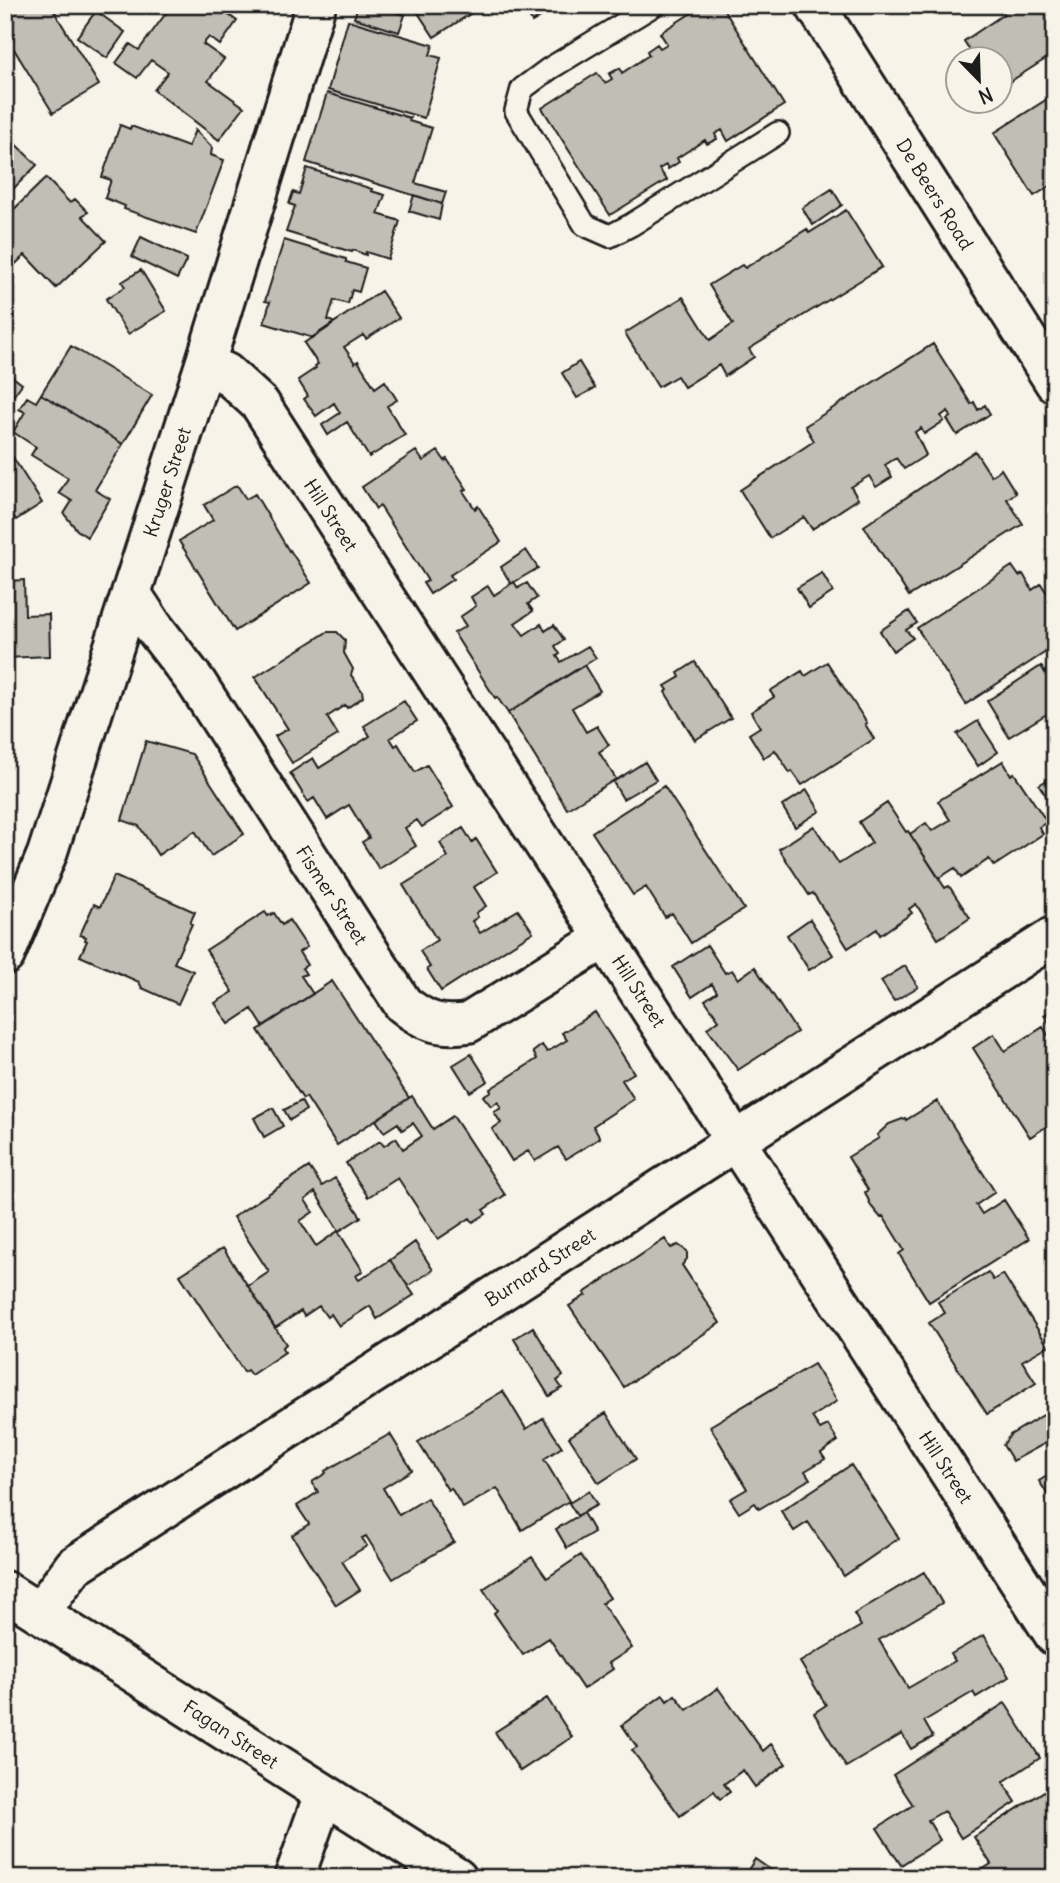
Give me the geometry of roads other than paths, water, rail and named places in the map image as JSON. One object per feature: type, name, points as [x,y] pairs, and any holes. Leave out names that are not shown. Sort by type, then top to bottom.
[{"type":"street","name":"Kruger Street","points":[[5,955],[47,854],[205,363],[316,5]]},
{"type":"street","name":"De Beers Road","points":[[815,5],[1055,383]]},
{"type":"street","name":"Hill Street","points":[[205,363],[226,373],[260,404],[1055,1636]]},
{"type":"street","name":"Fismer Street","points":[[131,593],[195,682],[403,1004],[417,1016],[434,1023],[468,1023],[605,938]]},
{"type":"street","name":"Burnard Street","points":[[40,1612],[74,1566],[1055,936]]},
{"type":"street","name":"Fagan Street","points":[[5,1591],[457,1878]]},
{"type":"street","points":[[293,1878],[324,1794]]},
{"type":"lane","points":[[654,5],[549,69],[522,89],[516,111],[585,225],[610,236],[778,133]]}]
